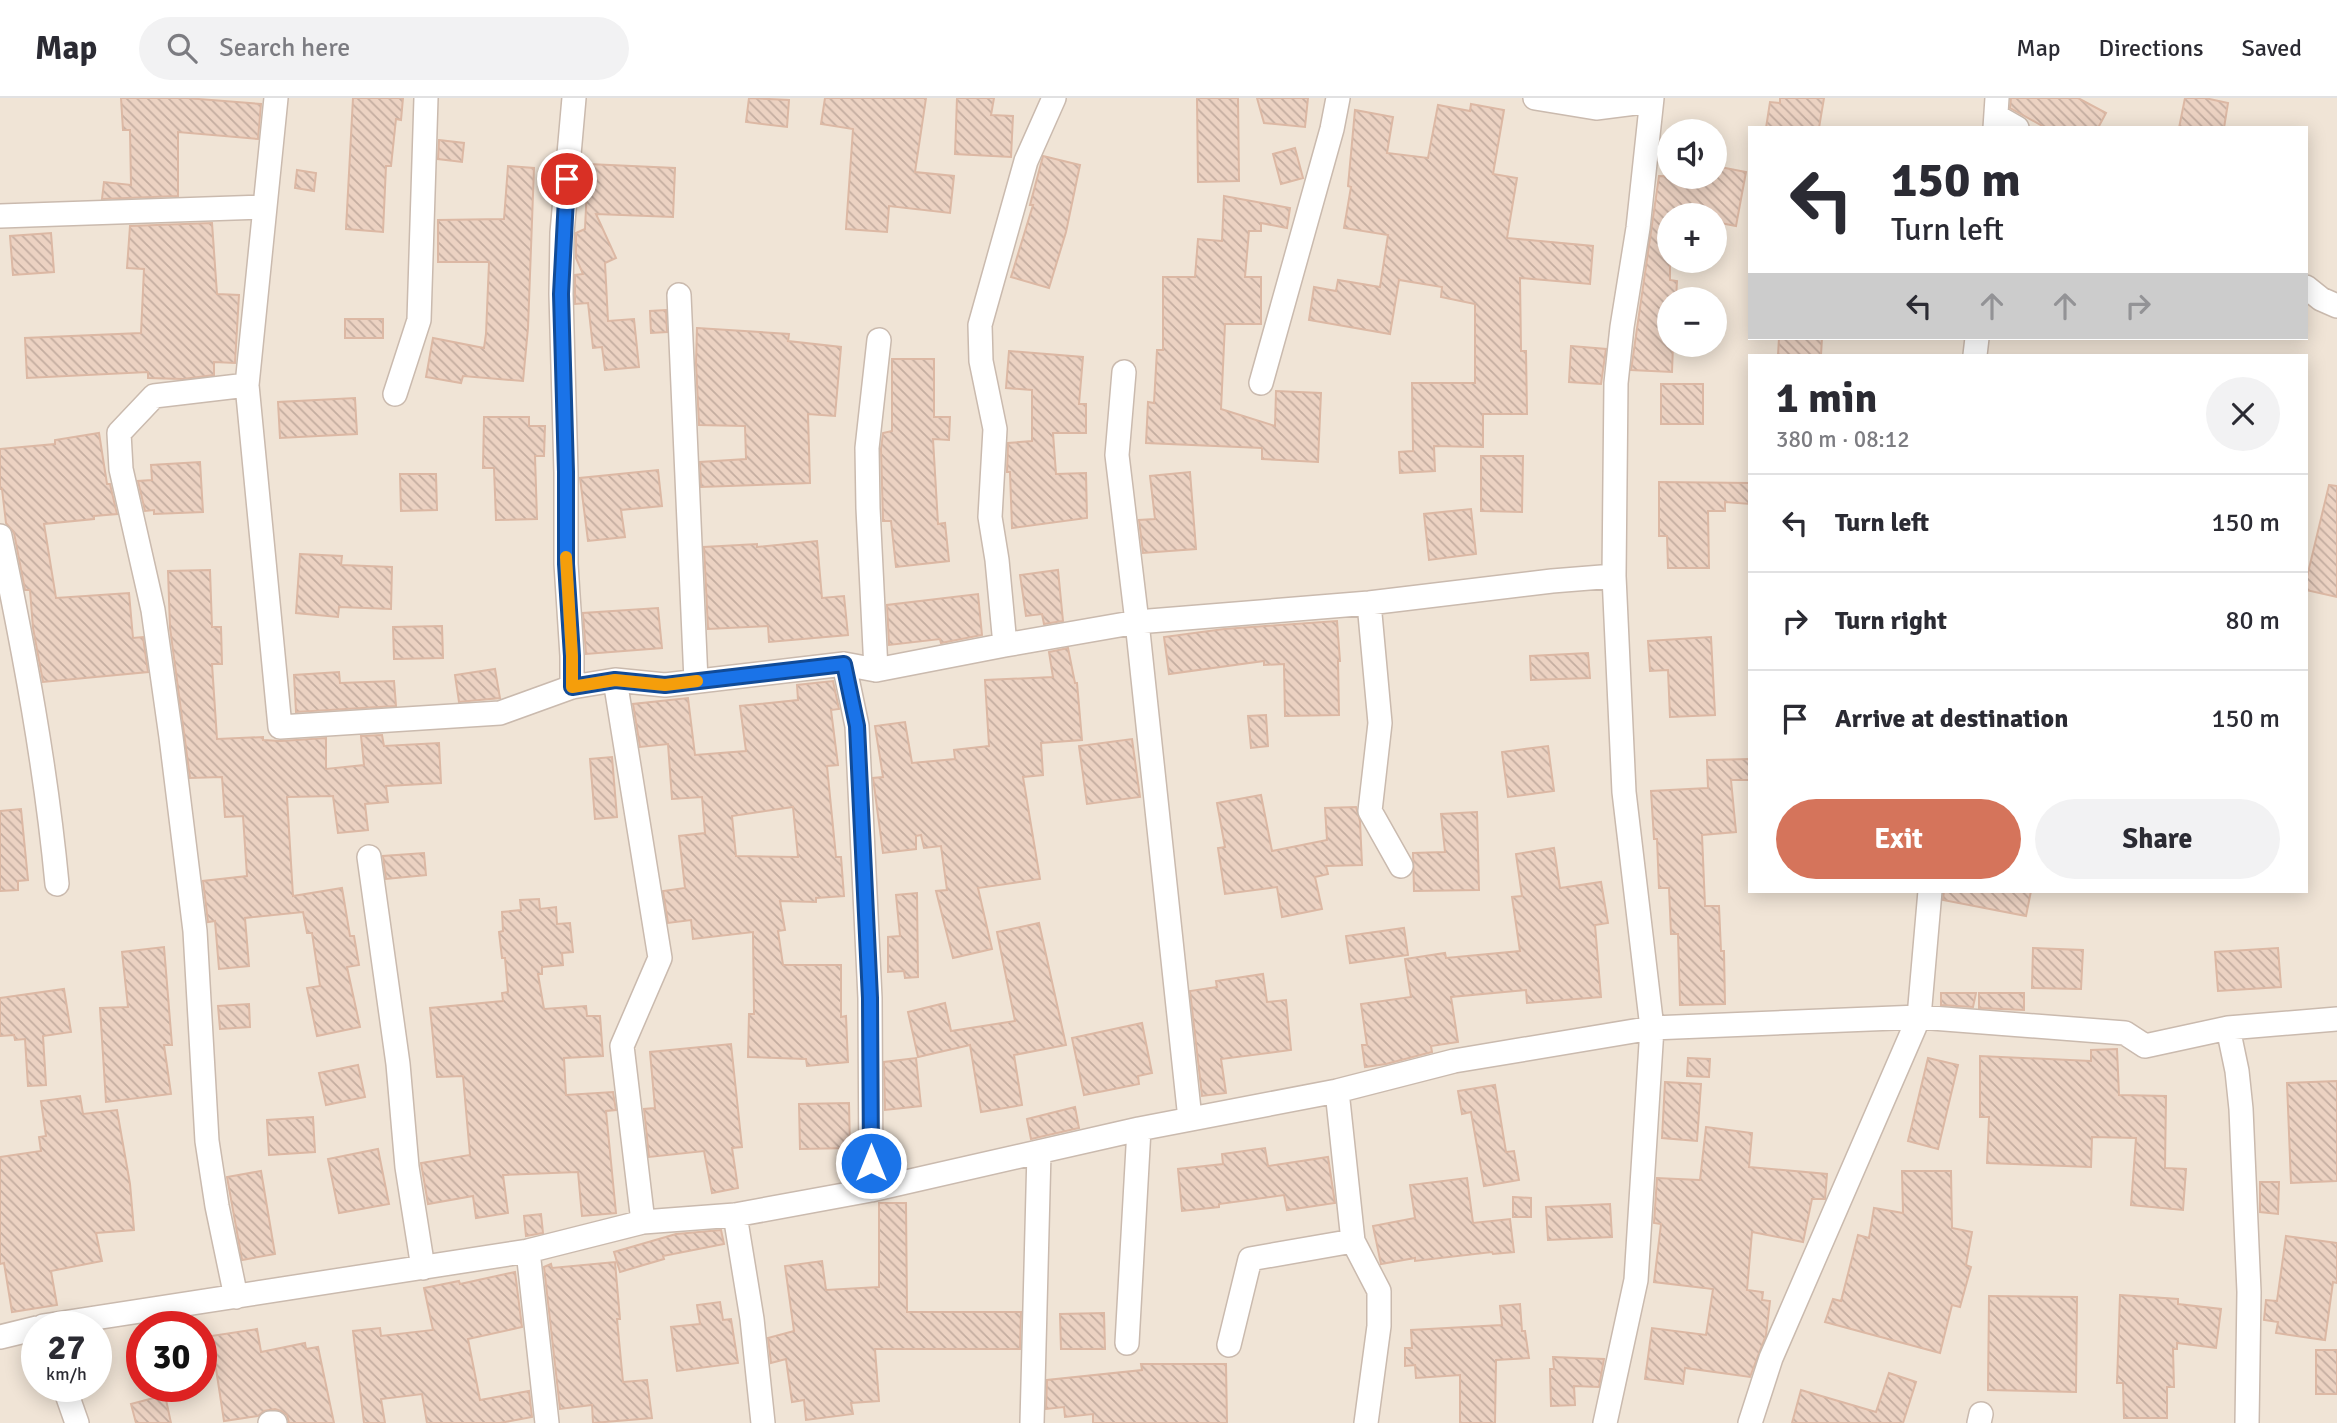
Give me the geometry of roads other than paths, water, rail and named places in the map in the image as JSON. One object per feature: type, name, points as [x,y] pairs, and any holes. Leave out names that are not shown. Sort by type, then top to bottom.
[{"type":"street","points":[[276,98],[247,385],[280,727],[500,713],[572,687],[615,680],[665,685],[844,664],[876,670],[1137,621],[1369,603],[1614,576]]},
{"type":"street","points":[[395,394],[419,320],[426,98]]},
{"type":"street","points":[[572,687],[566,564],[561,294],[562,233],[574,98]]},
{"type":"street","points":[[1005,645],[990,517],[995,429],[981,361],[980,325],[1026,161],[1054,98]]},
{"type":"street","points":[[1261,383],[1332,129],[1338,98]]},
{"type":"street","points":[[1535,98],[1596,108],[1651,100],[1616,383],[1614,576],[1624,792],[1652,1028],[1636,1280],[1605,1423]]},
{"type":"street","points":[[1996,114],[2014,126]]},
{"type":"street","points":[[0,216],[265,207]]},
{"type":"street","points":[[2308,289],[2321,299],[2337,306]]},
{"type":"street","points":[[678,295],[696,681]]},
{"type":"street","points":[[876,670],[867,448],[879,340]]},
{"type":"street","points":[[1124,372],[1116,455],[1137,621],[1190,1119]]},
{"type":"street","points":[[236,1297],[207,1141],[195,931],[171,737],[153,610],[121,469],[119,433],[155,396],[247,385]]},
{"type":"street","points":[[0,536],[23,642],[52,830],[57,884]]},
{"type":"street","points":[[1369,603],[1380,723],[1370,811],[1401,866]]},
{"type":"street","points":[[844,664],[857,726],[870,998],[871,1190]]},
{"type":"street","points":[[615,680],[660,958],[622,1046],[643,1222]]},
{"type":"street","points":[[369,857],[398,1064],[407,1167],[424,1268]]},
{"type":"street","points":[[1750,1423],[1771,1359],[1919,1017],[1930,893]]},
{"type":"street","points":[[112,1316],[528,1251],[643,1222],[735,1215],[871,1190],[1139,1129],[1336,1091],[1454,1061],[1652,1028],[1919,1017],[2125,1033],[2145,1046],[2228,1028],[2337,1019]]},
{"type":"street","points":[[2228,1028],[2241,1109],[2249,1292],[2246,1423]]},
{"type":"street","points":[[1336,1091],[1353,1241],[1379,1291],[1379,1326],[1366,1423]]},
{"type":"street","points":[[1127,1343],[1139,1129]]},
{"type":"street","points":[[1032,1423],[1039,1152]]},
{"type":"street","points":[[735,1215],[752,1319],[763,1423]]},
{"type":"street","points":[[1229,1345],[1250,1259],[1353,1241]]},
{"type":"street","points":[[528,1251],[547,1423]]},
{"type":"street","points":[[0,1338],[21,1332]]},
{"type":"street","points":[[70,1402],[77,1423]]}]
